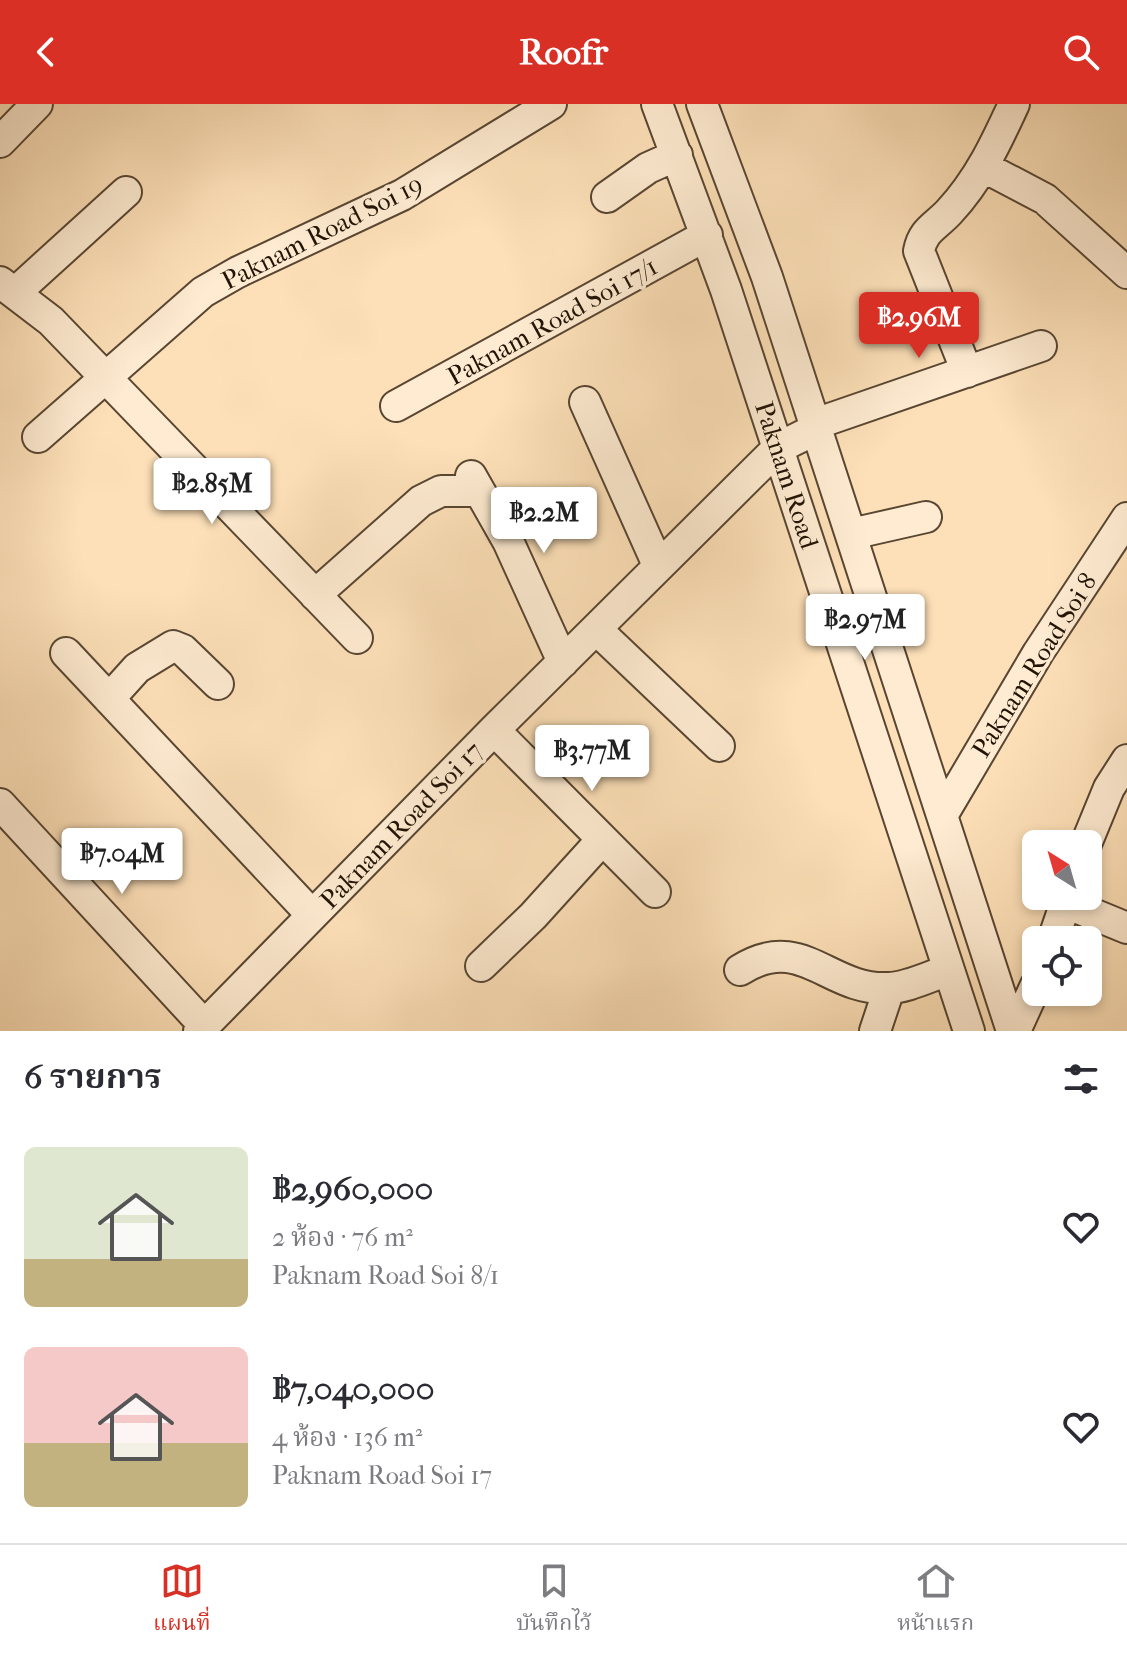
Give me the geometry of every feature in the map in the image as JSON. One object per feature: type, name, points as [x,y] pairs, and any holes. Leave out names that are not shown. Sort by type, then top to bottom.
[{"type":"street","points":[[0,142],[37,104]]},
{"type":"street","name":"Paknam Road Soi 19","points":[[38,437],[203,292],[238,272],[402,195],[551,104]]},
{"type":"street","name":"Paknam Road","points":[[657,104],[707,235],[969,1031]]},
{"type":"street","name":"Paknam Road","points":[[702,104],[767,277],[1013,1031]]},
{"type":"street","points":[[967,372],[919,251],[923,234],[964,196],[984,167],[1014,104]]},
{"type":"street","points":[[607,197],[648,168],[677,155]]},
{"type":"street","points":[[984,167],[1045,199],[1127,273]]},
{"type":"street","points":[[126,192],[8,287],[51,321],[107,377],[357,638]]},
{"type":"street","name":"Paknam Road Soi 17/1","points":[[396,406],[707,235]]},
{"type":"street","name":"Paknam Road Soi 17","points":[[202,1028],[494,730],[778,448],[816,426],[1041,346]]},
{"type":"street","points":[[585,402],[658,565]]},
{"type":"street","points":[[315,595],[421,501],[441,491],[475,483],[508,541],[563,662]]},
{"type":"street","points":[[851,534],[926,517]]},
{"type":"street","name":"Paknam Road Soi 8","points":[[943,814],[1038,653],[1127,518]]},
{"type":"street","points":[[596,629],[719,746]]},
{"type":"street","points":[[109,699],[137,668],[173,646],[183,650],[218,684]]},
{"type":"street","points":[[66,653],[312,915]]},
{"type":"street","points":[[494,730],[655,892]]},
{"type":"street","points":[[1092,830],[1109,788],[1127,760]]},
{"type":"street","points":[[0,804],[202,1028]]},
{"type":"street","points":[[481,966],[533,916],[601,841]]},
{"type":"street","points":[[1090,910],[1127,928]]},
{"type":"street","points":[[875,1031],[889,989],[944,956],[979,928]]},
{"type":"street","points":[[740,970],[769,955],[792,955],[835,976],[889,989]]},
{"type":"street","points":[[1013,1031],[1026,1006]]}]
